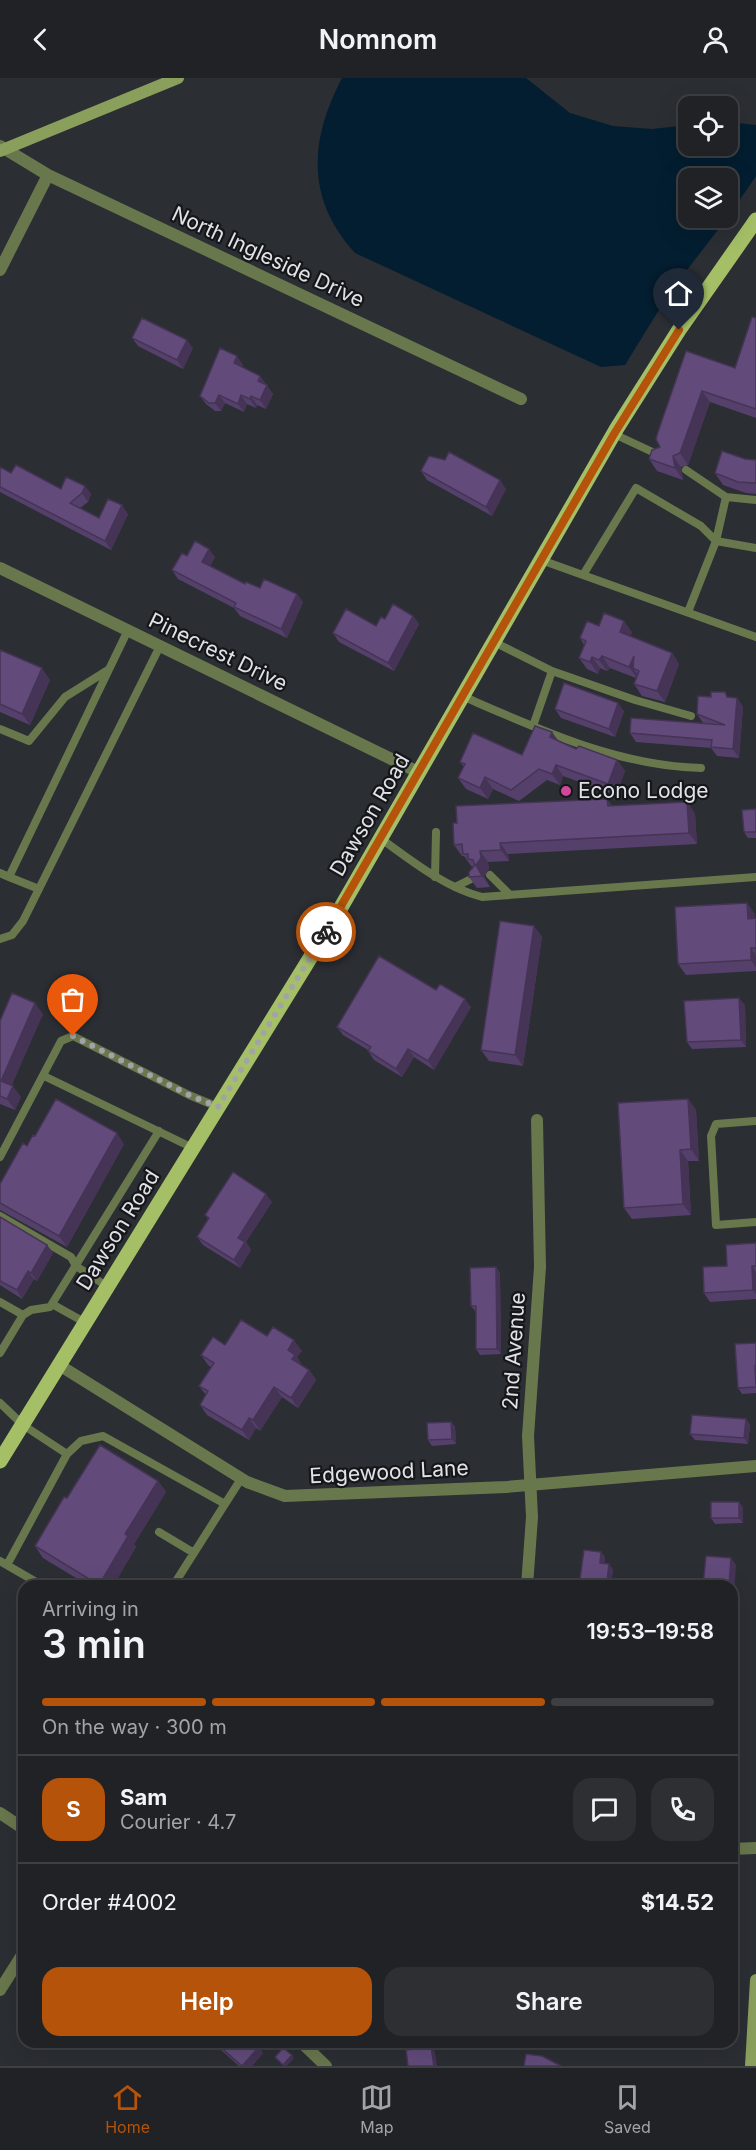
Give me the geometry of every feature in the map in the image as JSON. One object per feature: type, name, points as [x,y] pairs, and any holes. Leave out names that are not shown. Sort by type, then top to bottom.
[{"type":"main road","name":"Dawson Road","points":[[0,1461],[380,838],[614,434],[679,330],[756,220]]},
{"type":"street","points":[[2,149],[178,78]]},
{"type":"street","name":"North Ingleside Drive","points":[[2,149],[48,175],[521,399]]},
{"type":"street","points":[[0,270],[48,175]]},
{"type":"street","name":"Pinecrest Drive","points":[[0,567],[418,772]]},
{"type":"street","name":"2nd Avenue","points":[[527,1580],[532,1517],[528,1436],[540,1268],[537,1120]]},
{"type":"street","name":"Edgewood Lane","points":[[59,1365],[241,1479],[285,1496],[531,1485],[756,1466]]},
{"type":"street","points":[[0,1813],[18,1825]]},
{"type":"street","points":[[738,1849],[756,1848]]},
{"type":"street","points":[[0,1990],[18,1962]]},
{"type":"street","points":[[751,2066],[756,1980]]},
{"type":"street","points":[[310,2048],[326,2066]]},
{"type":"lane","points":[[614,434],[662,456]]},
{"type":"lane","points":[[686,470],[726,497],[756,500]]},
{"type":"lane","points":[[583,575],[636,488],[701,526],[716,541],[756,548]]},
{"type":"lane","points":[[688,612],[716,541],[726,497]]},
{"type":"lane","points":[[541,560],[756,637]]},
{"type":"lane","points":[[9,877],[129,630]]},
{"type":"lane","points":[[494,642],[552,671],[635,700],[691,716]]},
{"type":"lane","points":[[0,939],[12,935],[23,921],[160,646]]},
{"type":"lane","points":[[0,729],[29,741],[65,697],[108,670]]},
{"type":"lane","points":[[533,726],[552,671]]},
{"type":"lane","points":[[462,696],[533,726],[616,756],[671,767],[701,768]]},
{"type":"lane","points":[[435,877],[436,832]]},
{"type":"lane","points":[[380,838],[435,877],[482,897],[756,877]]},
{"type":"lane","points":[[0,873],[39,889]]},
{"type":"lane","points":[[490,875],[510,895]]},
{"type":"lane","points":[[455,887],[477,876]]},
{"type":"lane","points":[[0,1157],[61,1041],[73,1036],[189,1095],[218,1107]]},
{"type":"lane","points":[[44,1076],[193,1148]]},
{"type":"lane","points":[[755,1121],[716,1125],[711,1136],[716,1225],[756,1222]]},
{"type":"lane","points":[[0,1353],[23,1315],[32,1310],[50,1307],[159,1131]]},
{"type":"lane","points":[[0,1216],[70,1257],[76,1266],[108,1287]]},
{"type":"lane","points":[[0,1302],[23,1315]]},
{"type":"lane","points":[[52,1304],[86,1323]]},
{"type":"lane","points":[[0,1402],[23,1425],[67,1454]]},
{"type":"lane","points":[[33,1580],[4,1563],[67,1454],[81,1441],[103,1437],[225,1504]]},
{"type":"lane","points":[[177,1580],[241,1479]]},
{"type":"lane","points":[[159,1532],[194,1553]]},
{"type":"water","points":[[342,78],[526,78],[570,113],[613,126],[652,129],[678,126],[678,156],[738,156],[738,123],[756,125],[756,176],[738,202],[738,168],[678,168],[678,228],[719,228],[670,292],[625,365],[601,367],[355,253],[339,233],[328,212],[321,191],[318,169],[319,147],[323,124]]},
{"type":"building","points":[[752,317],[756,318],[756,409],[702,391],[680,453],[673,456],[675,468],[649,459],[652,450],[660,447],[656,439],[686,351],[735,368]]},
{"type":"building","points":[[142,318],[187,340],[177,360],[132,338]]},
{"type":"building","points":[[220,348],[237,356],[234,363],[260,376],[258,381],[267,385],[260,400],[241,395],[238,404],[219,395],[215,403],[209,403],[200,396]]},
{"type":"building","points":[[722,451],[745,459],[756,460],[756,483],[738,482],[715,473]]},
{"type":"building","points":[[449,452],[500,480],[486,507],[421,471],[429,456],[445,460]]},
{"type":"building","points":[[16,465],[61,489],[66,477],[85,486],[82,493],[70,503],[99,518],[108,499],[122,505],[105,541],[0,487],[0,467],[11,473]]},
{"type":"building","points":[[195,541],[209,549],[202,562],[245,584],[246,582],[260,588],[264,579],[297,594],[281,629],[234,607],[236,603],[172,570],[182,553],[187,556]]},
{"type":"building","points":[[393,604],[413,616],[388,663],[333,633],[346,609],[376,626],[381,617],[385,619]]},
{"type":"building","points":[[604,613],[624,621],[620,632],[672,653],[657,691],[634,684],[639,671],[633,668],[634,656],[629,667],[602,656],[599,660],[592,657],[590,662],[579,658],[586,641],[580,638],[587,621],[599,626]]},
{"type":"building","points":[[0,650],[42,668],[22,714],[0,704]]},
{"type":"building","points":[[564,683],[618,703],[609,729],[555,709]]},
{"type":"building","points":[[711,692],[725,692],[727,697],[737,698],[733,749],[711,747],[712,740],[630,733],[631,718],[725,725],[697,714],[698,696],[711,697]]},
{"type":"building","points":[[535,726],[552,732],[550,737],[576,749],[579,746],[617,760],[608,784],[556,765],[552,774],[539,769],[511,790],[485,777],[480,788],[458,778],[465,764],[460,762],[473,733],[522,755]]},
{"type":"building","points":[[607,799],[608,806],[687,802],[689,833],[500,843],[501,850],[480,851],[481,858],[476,865],[482,876],[469,877],[469,872],[475,865],[473,860],[468,859],[468,854],[463,854],[462,844],[454,845],[453,823],[457,823],[456,806]]},
{"type":"building","points":[[756,809],[756,832],[744,832],[742,810]]},
{"type":"building","points":[[747,903],[748,919],[756,918],[756,948],[751,948],[751,960],[678,964],[675,907]]},
{"type":"building","points":[[500,921],[534,926],[515,1055],[481,1050]]},
{"type":"building","points":[[379,956],[436,990],[440,984],[465,999],[428,1061],[408,1049],[396,1069],[368,1051],[371,1047],[337,1027]]},
{"type":"building","points":[[12,993],[35,1003],[1,1081],[13,1086],[7,1099],[0,1096],[0,1021]]},
{"type":"building","points":[[739,998],[741,1040],[687,1042],[684,1001]]},
{"type":"building","points":[[56,1099],[117,1133],[59,1236],[0,1203],[0,1184],[23,1143],[27,1146],[33,1135],[35,1136]]},
{"type":"building","points":[[688,1099],[691,1149],[680,1150],[683,1204],[624,1208],[618,1103]]},
{"type":"building","points":[[233,1172],[266,1194],[238,1238],[245,1242],[234,1260],[197,1237],[209,1218],[205,1215]]},
{"type":"building","points":[[0,1217],[47,1245],[31,1273],[28,1271],[17,1290],[0,1281]]},
{"type":"building","points":[[756,1243],[756,1266],[752,1266],[753,1290],[704,1293],[703,1267],[727,1266],[726,1245]]},
{"type":"building","points":[[496,1267],[497,1349],[476,1349],[476,1306],[471,1306],[470,1268]]},
{"type":"building","points":[[241,1320],[267,1336],[273,1327],[294,1340],[288,1350],[295,1355],[292,1359],[309,1370],[291,1398],[274,1387],[253,1420],[249,1418],[242,1430],[200,1405],[208,1391],[199,1386],[214,1363],[201,1355],[213,1337],[225,1345]]},
{"type":"building","points":[[756,1343],[756,1387],[738,1388],[735,1344]]},
{"type":"building","points":[[692,1415],[746,1419],[744,1438],[690,1434]]},
{"type":"building","points":[[451,1422],[452,1439],[428,1440],[427,1423]]},
{"type":"building","points":[[100,1445],[158,1481],[125,1534],[128,1536],[102,1580],[91,1580],[35,1546],[64,1497],[67,1498]]},
{"type":"building","points":[[711,1502],[739,1502],[739,1518],[711,1518]]},
{"type":"building","points":[[584,1550],[601,1552],[600,1563],[609,1564],[607,1580],[580,1580]]},
{"type":"building","points":[[706,1556],[731,1558],[729,1580],[704,1580]]},
{"type":"building","points":[[222,2048],[258,2048],[242,2066]]},
{"type":"building","points":[[283,2048],[292,2055],[283,2065],[275,2057]]},
{"type":"building","points":[[431,2048],[434,2066],[408,2066],[406,2050]]},
{"type":"building","points":[[526,2054],[542,2056],[561,2066],[524,2066]]},
{"type":"way so far","points":[[73,1036],[189,1095],[218,1107],[326,932]]},
{"type":"place","name":"Econo Lodge","points":[[566,791]]},
{"type":"route","points":[[326,932],[614,434],[679,330]]}]
